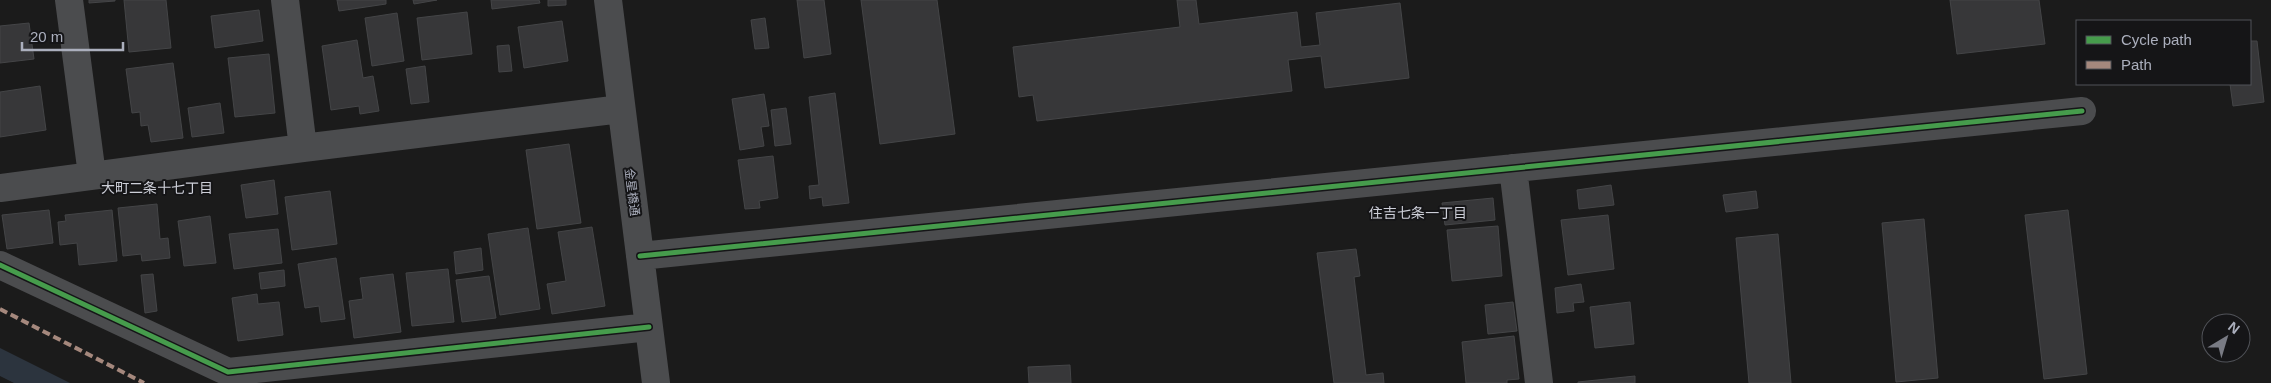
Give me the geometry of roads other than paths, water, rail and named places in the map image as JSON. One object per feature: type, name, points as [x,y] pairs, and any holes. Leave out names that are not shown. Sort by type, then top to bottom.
[{"type":"street","points":[[69,0],[92,175]]},
{"type":"street","points":[[285,0],[303,148]]},
{"type":"street","name":"金星橋通","points":[[608,0],[656,383]]},
{"type":"street","points":[[0,188],[621,109]]},
{"type":"street","points":[[640,256],[2082,111]]},
{"type":"street","points":[[1513,168],[1539,383]]},
{"type":"street","points":[[0,265],[228,372],[649,327]]},
{"type":"district","name":"大町二条十七丁目","points":[[157,188]]},
{"type":"district","name":"住吉七条一丁目","points":[[1418,213]]}]
